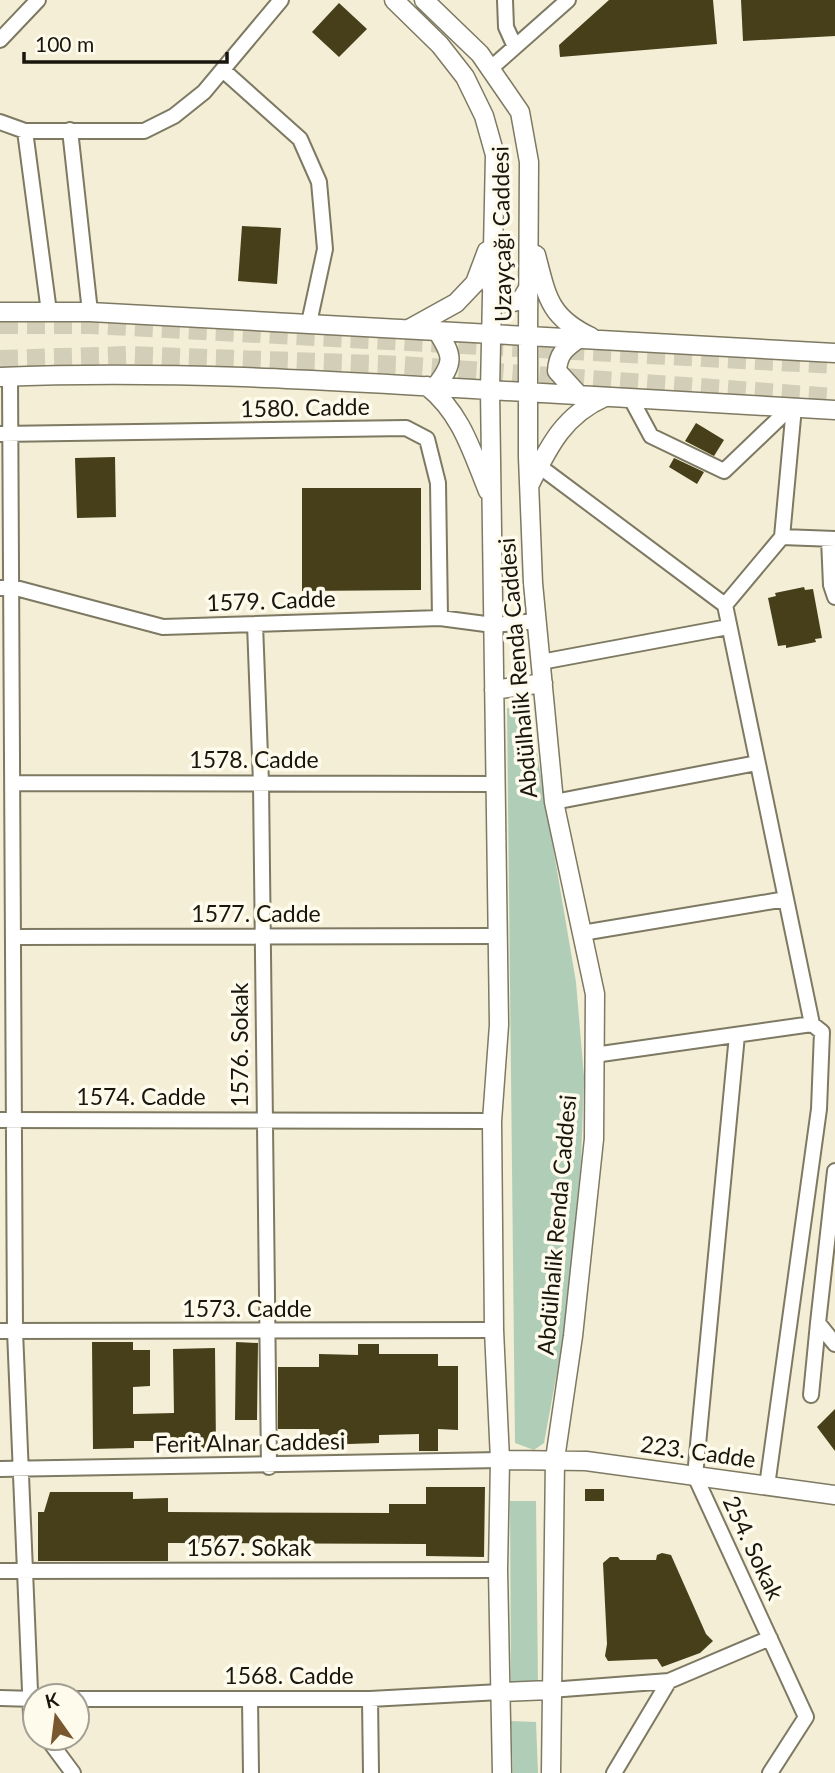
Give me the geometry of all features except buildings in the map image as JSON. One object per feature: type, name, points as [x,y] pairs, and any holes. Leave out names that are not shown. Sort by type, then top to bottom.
[{"type":"main road","name":"Uzayçağı Caddesi","points":[[394,0],[440,45],[465,77],[484,116],[495,155],[489,334],[490,390]]},
{"type":"main road","name":"Uzayçağı Caddesi","points":[[424,0],[480,54],[520,113],[530,162],[528,392]]},
{"type":"main road","points":[[409,329],[456,303],[475,283],[494,231]]},
{"type":"main road","points":[[531,235],[548,302],[578,331],[598,340]]},
{"type":"main road","points":[[491,286],[509,303],[521,300],[529,286]]},
{"type":"main road","points":[[0,312],[90,312],[835,353]]},
{"type":"main road","points":[[431,386],[447,372],[450,360],[450,351],[437,331]]},
{"type":"main road","points":[[578,339],[563,350],[558,358],[557,370],[563,381],[579,395]]},
{"type":"main road","points":[[5,377],[156,374],[431,386],[835,410]]},
{"type":"main road","points":[[431,386],[464,429],[492,501]]},
{"type":"main road","name":"Abdülhalik Renda Caddesi","points":[[490,390],[499,1025],[492,1121],[494,1330],[500,1460],[498,1570],[502,1773]]},
{"type":"main road","name":"Abdülhalik Renda Caddesi","points":[[528,392],[529,488],[537,621],[554,802],[595,994],[594,1139],[573,1336],[555,1459],[551,1773]]},
{"type":"main road","points":[[529,488],[538,466],[572,416],[606,396]]},
{"type":"main road","points":[[494,690],[543,683]]},
{"type":"main road","name":"223. Cadde","points":[[500,1460],[555,1459],[835,1495]]},
{"type":"main road","points":[[500,1692],[550,1690]]},
{"type":"street","points":[[0,40],[38,0]]},
{"type":"street","points":[[0,122],[25,131],[144,131],[174,116],[224,71],[281,0]]},
{"type":"street","points":[[505,0],[506,27],[515,47]]},
{"type":"street","points":[[490,69],[568,0]]},
{"type":"street","points":[[224,71],[300,139],[319,182],[325,249],[309,323]]},
{"type":"street","points":[[70,130],[90,312]]},
{"type":"street","points":[[25,131],[49,312]]},
{"type":"street","points":[[5,377],[6,743],[13,783],[7,877],[14,937],[7,984],[16,1120],[15,1331],[24,1571],[32,1682]]},
{"type":"street","points":[[630,397],[651,436],[724,471],[792,407]]},
{"type":"street","points":[[725,605],[782,537],[792,407]]},
{"type":"street","name":"1580. Cadde","points":[[6,434],[407,428],[427,439],[438,483],[440,618]]},
{"type":"street","points":[[538,466],[725,605],[812,1024],[822,1032],[819,1110],[767,1486]]},
{"type":"street","points":[[782,537],[832,539],[831,585],[835,597]]},
{"type":"street","name":"1579. Cadde","points":[[6,587],[163,627],[440,618],[493,625],[537,621]]},
{"type":"street","name":"1576. Sokak","points":[[255,624],[261,783],[269,1467]]},
{"type":"street","points":[[541,662],[728,627]]},
{"type":"street","points":[[554,802],[757,763]]},
{"type":"street","name":"1578. Cadde","points":[[13,783],[495,784]]},
{"type":"street","points":[[582,933],[786,899]]},
{"type":"street","name":"1577. Cadde","points":[[14,937],[498,936]]},
{"type":"street","points":[[594,1055],[812,1024]]},
{"type":"street","points":[[695,1476],[737,1035]]},
{"type":"street","name":"1574. Cadde","points":[[0,1120],[492,1121]]},
{"type":"street","points":[[811,1395],[835,1171]]},
{"type":"street","points":[[818,1323],[835,1344]]},
{"type":"street","name":"1573. Cadde","points":[[0,1331],[268,1333],[494,1330]]},
{"type":"street","name":"Ferit Alnar Caddesi","points":[[0,1469],[269,1467],[500,1460]]},
{"type":"street","name":"254. Sokak","points":[[695,1476],[806,1717],[770,1773]]},
{"type":"street","name":"1567. Sokak","points":[[0,1571],[498,1570]]},
{"type":"street","points":[[550,1690],[669,1681],[770,1638]]},
{"type":"street","points":[[614,1773],[669,1681]]},
{"type":"street","name":"1568. Cadde","points":[[91,1699],[370,1699],[500,1692]]},
{"type":"street","points":[[0,1699],[21,1699]]},
{"type":"street","points":[[250,1699],[251,1773]]},
{"type":"street","points":[[370,1699],[371,1773]]},
{"type":"street","points":[[57,1752],[73,1773]]},
{"type":"green space","points":[[507,708],[530,712],[576,982],[584,1077],[581,1162],[564,1334],[544,1443],[534,1450],[515,1443]]},
{"type":"green space","points":[[510,1501],[536,1501],[538,1685],[511,1686]]},
{"type":"green space","points":[[511,1721],[536,1722],[538,1773],[513,1773]]},
{"type":"tunnel","points":[[0,325],[91,325],[835,365]]},
{"type":"tunnel","points":[[0,359],[128,355],[402,365],[835,397]]}]
